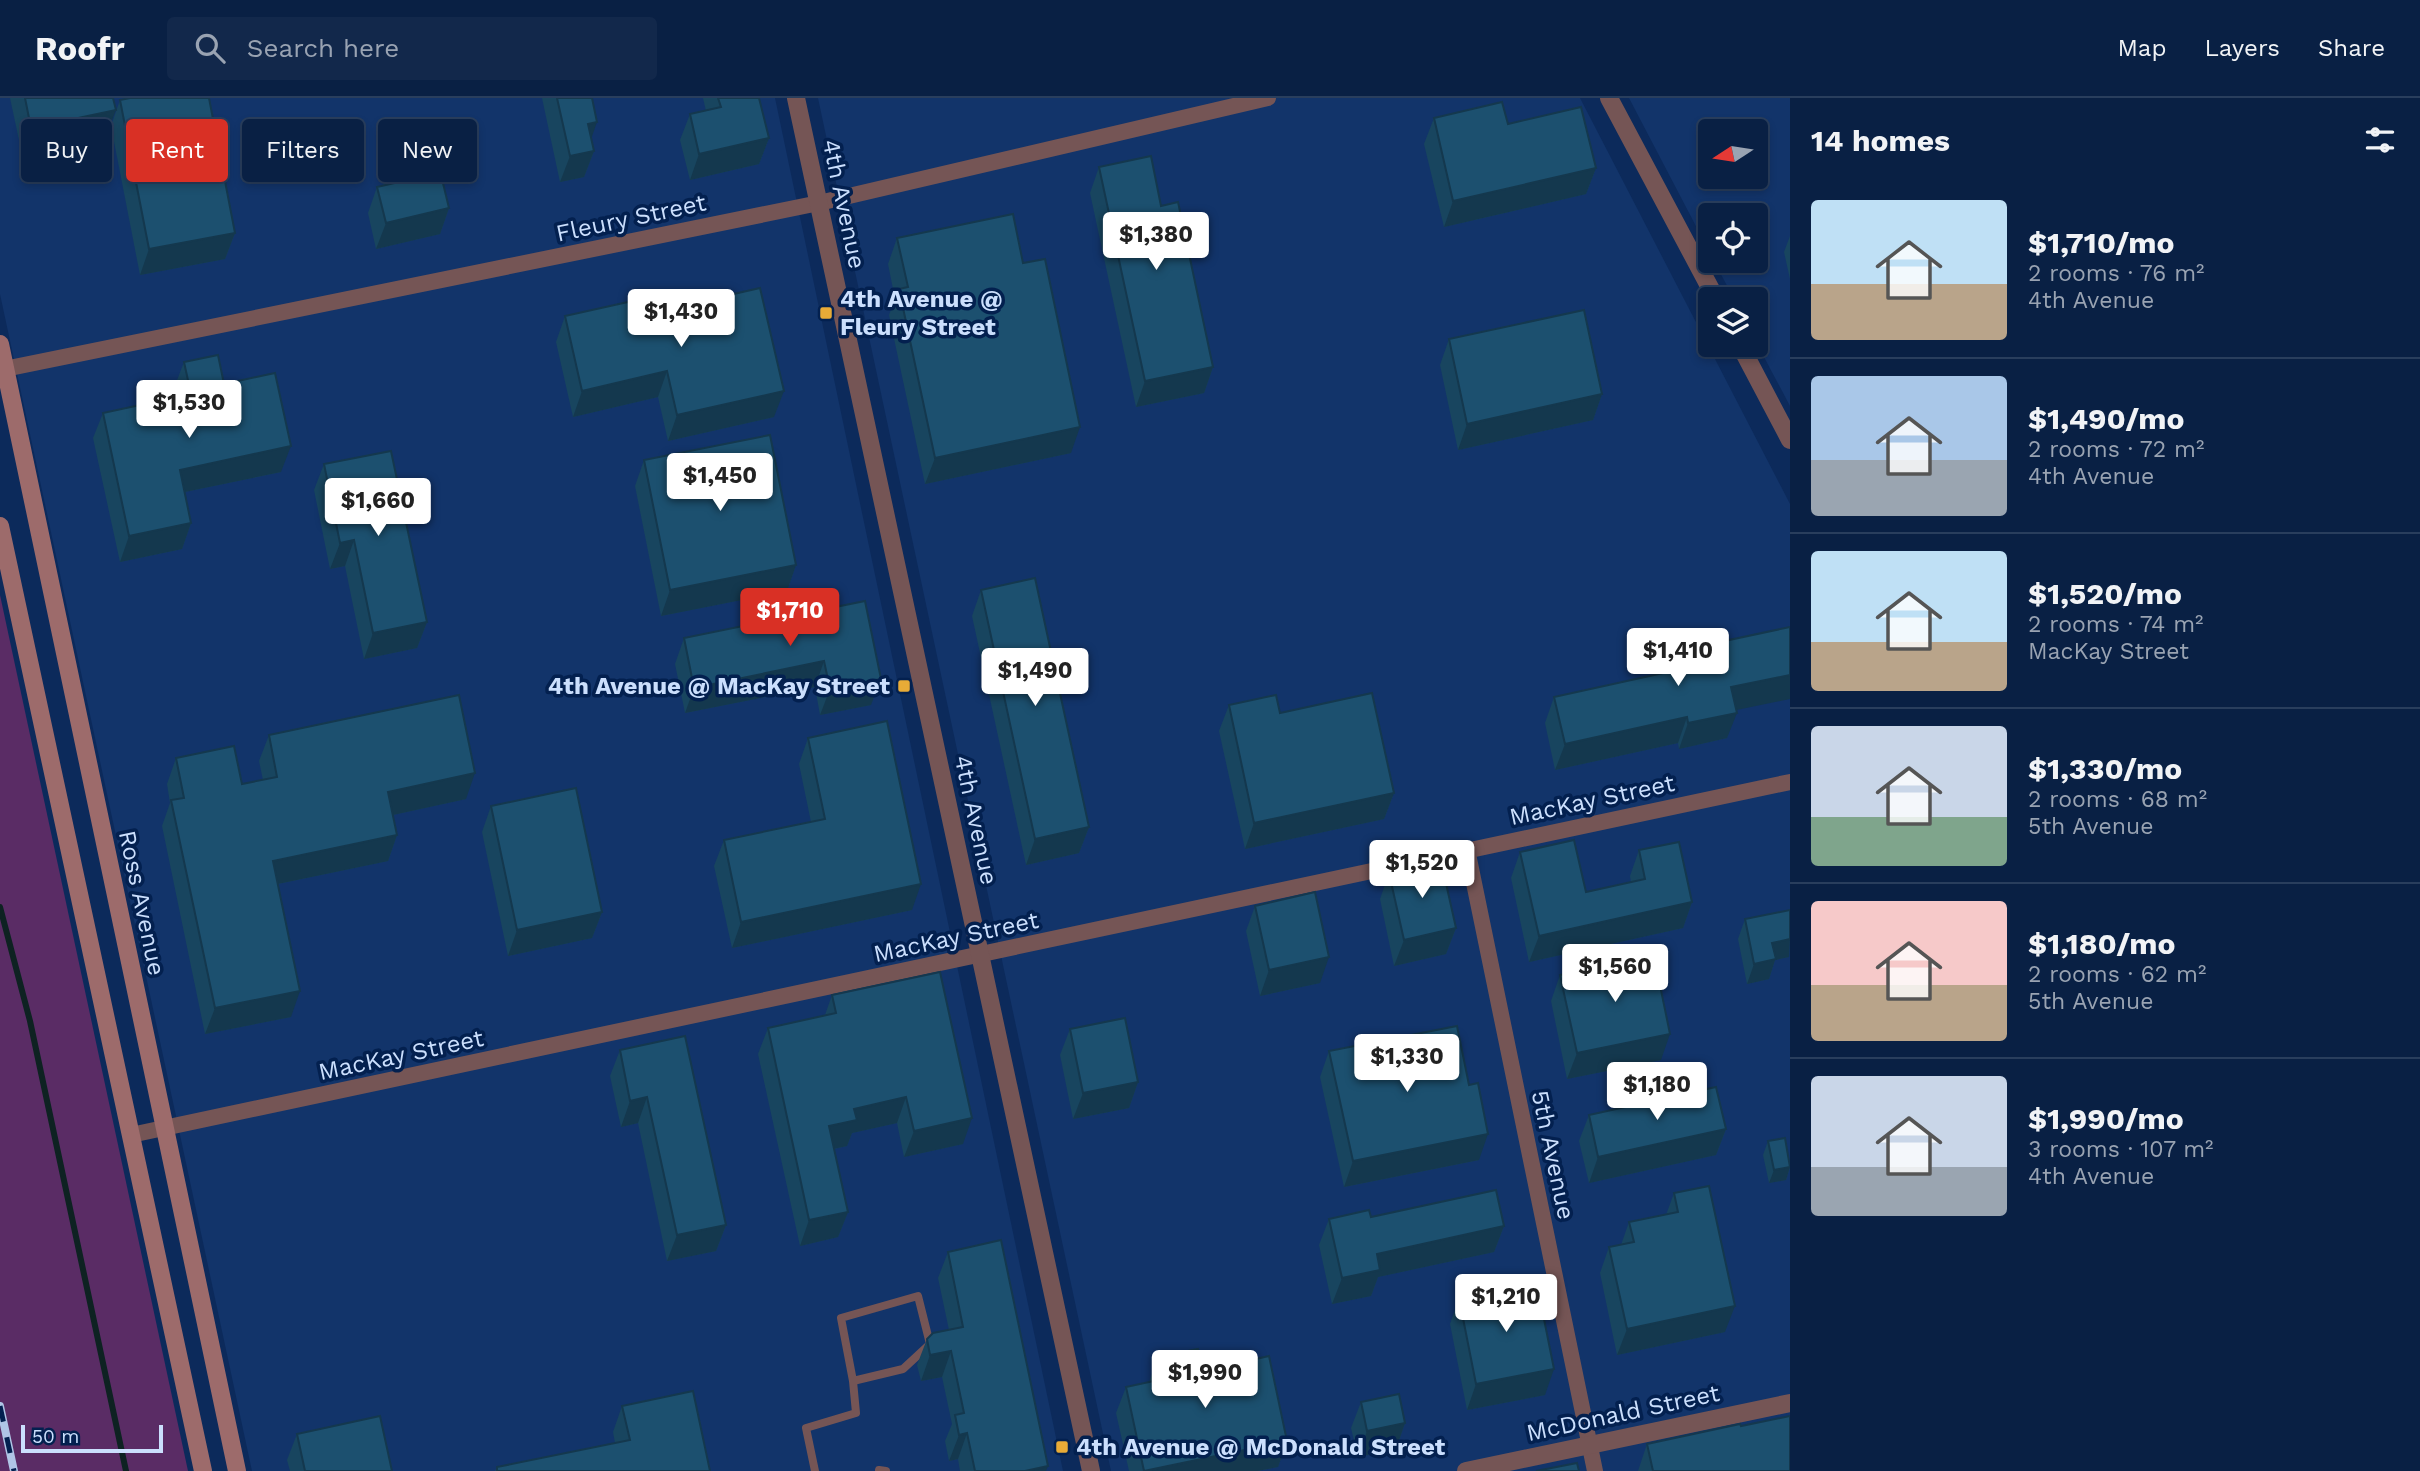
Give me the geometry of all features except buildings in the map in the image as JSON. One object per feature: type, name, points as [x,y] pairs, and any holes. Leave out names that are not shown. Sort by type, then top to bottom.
[{"type":"main road","name":"Ross Avenue","points":[[0,344],[3,370],[237,1471]]},
{"type":"main road","points":[[0,526],[203,1471]]},
{"type":"street","name":"4th Avenue","points":[[796,98],[1091,1471]]},
{"type":"street","name":"Fleury Street","points":[[3,370],[819,203],[1268,98]]},
{"type":"street","points":[[1609,98],[1710,287]]},
{"type":"street","points":[[1746,357],[1790,440]]},
{"type":"street","name":"MacKay Street","points":[[131,1135],[1790,782]]},
{"type":"street","name":"5th Avenue","points":[[1467,849],[1595,1471]]},
{"type":"street","name":"McDonald Street","points":[[1466,1471],[1790,1403]]},
{"type":"lane","points":[[815,1471],[806,1428],[856,1413],[841,1318],[918,1296],[930,1344],[903,1369],[853,1381]]},
{"type":"shaded area","points":[[0,98],[775,98],[1063,1471],[252,1471],[0,294]]},
{"type":"shaded area","points":[[818,98],[1580,98],[1698,326],[1698,357],[1714,357],[1790,504],[1790,1471],[1111,1471]]},
{"type":"shaded area","points":[[1629,98],[1790,98],[1790,406],[1764,357],[1768,357],[1768,287],[1728,287],[1720,273],[1768,273],[1768,203],[1698,203],[1698,230]]},
{"type":"shaded area","points":[[0,595],[188,1471],[0,1471]]},
{"type":"waterway","points":[[0,907],[30,1021],[126,1471]]},
{"type":"railway","points":[[0,1406],[14,1471]]},
{"type":"place","name":"4th Avenue @ Fleury Street","points":[[826,313]]},
{"type":"place","name":"4th Avenue @ MacKay Street","points":[[904,686]]},
{"type":"place","name":"4th Avenue @ McDonald Street","points":[[1062,1447]]}]
